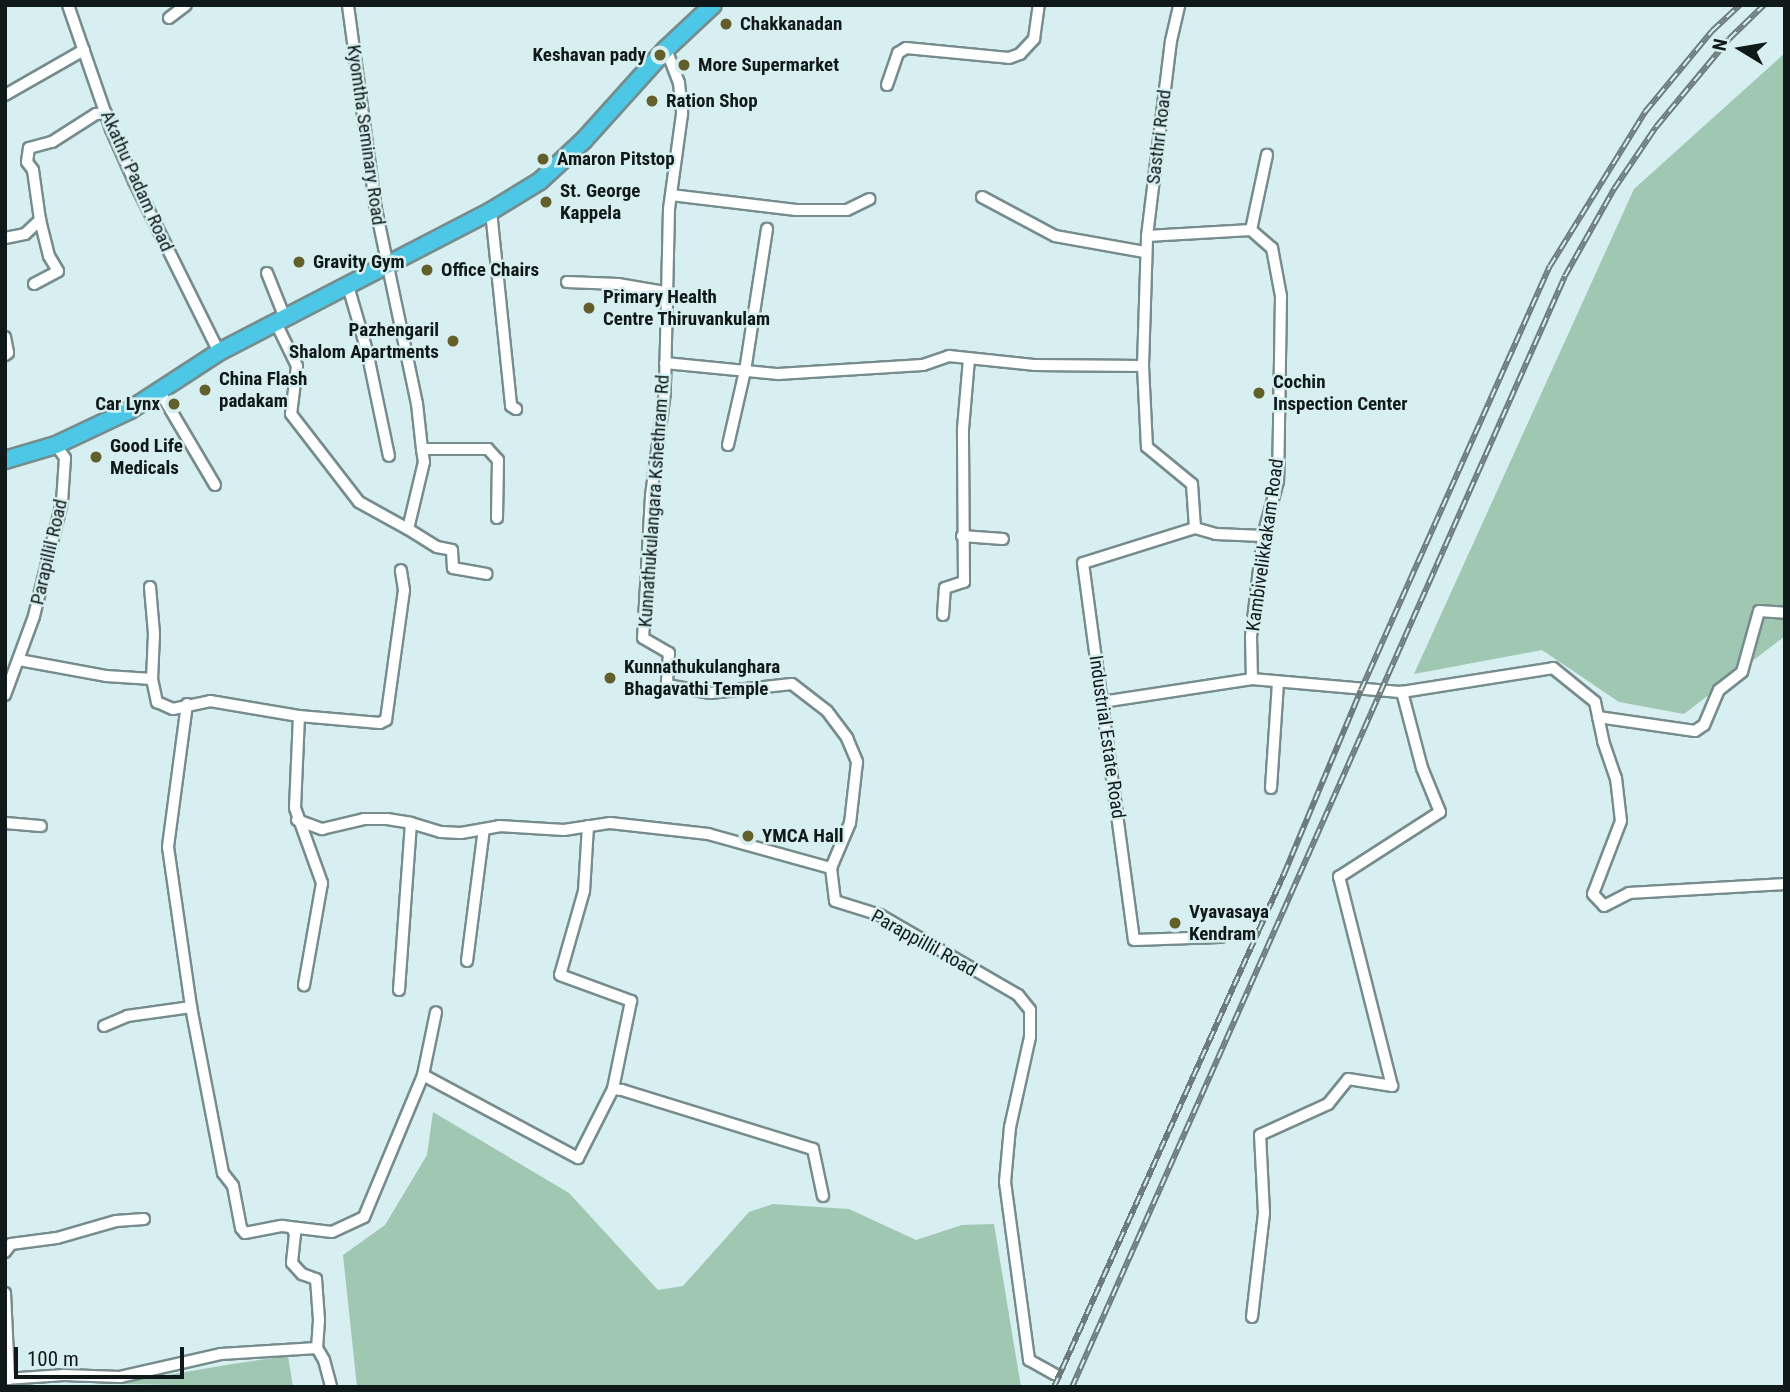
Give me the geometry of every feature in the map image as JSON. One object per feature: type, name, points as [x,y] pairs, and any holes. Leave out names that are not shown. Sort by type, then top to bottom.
[{"type":"highway","points":[[5,460],[56,445],[130,410],[219,352],[491,211],[540,181],[584,140],[666,49],[713,5]]},
{"type":"street","name":"Akathu Padam Road","points":[[68,5],[106,113],[134,181],[219,352]]},
{"type":"street","points":[[169,18],[186,5]]},
{"type":"street","name":"Kyomtha Seminary Road","points":[[348,5],[386,265],[417,404],[424,462],[408,529]]},
{"type":"street","points":[[887,85],[898,53],[906,48],[1009,58],[1020,54],[1034,39],[1040,5]]},
{"type":"street","name":"Sasthri Road","points":[[1179,5],[1171,41],[1145,252],[1143,366],[1147,447],[1192,484],[1195,528]]},
{"type":"street","name":"Kunnathukulangara Kshethram Rd","points":[[666,49],[680,83],[682,114],[671,195],[665,391],[650,496],[643,638],[669,653],[667,684],[710,693],[792,684],[827,711],[847,738],[857,762],[850,823],[831,868]]},
{"type":"street","points":[[5,95],[84,50]]},
{"type":"street","points":[[34,284],[58,271],[49,256],[40,220],[33,170],[27,162],[29,148],[52,142],[96,114],[106,113]]},
{"type":"street","points":[[1147,236],[1251,230],[1267,155]]},
{"type":"street","points":[[671,195],[796,210],[847,210],[870,199]]},
{"type":"street","points":[[982,197],[1055,236],[1145,252]]},
{"type":"street","points":[[491,211],[511,406],[516,409]]},
{"type":"street","points":[[5,238],[24,233],[40,220]]},
{"type":"street","points":[[728,445],[745,371],[767,229]]},
{"type":"street","name":"Kambivelikkakam Road","points":[[1251,230],[1272,248],[1280,296],[1278,481],[1263,536],[1251,636],[1252,679]]},
{"type":"street","points":[[267,273],[297,366],[291,414],[359,502],[437,547],[452,550],[453,568],[486,574]]},
{"type":"street","points":[[567,282],[618,284],[666,292]]},
{"type":"street","points":[[348,286],[368,351],[389,456]]},
{"type":"street","points":[[5,337],[8,353],[5,355]]},
{"type":"street","points":[[665,363],[745,371],[820,373],[923,365],[949,356],[1034,365],[1143,366]]},
{"type":"street","points":[[943,615],[945,588],[964,582],[963,429],[969,359]]},
{"type":"street","points":[[160,392],[215,485]]},
{"type":"street","name":"Parapillil Road","points":[[5,695],[34,616],[62,502],[65,458],[56,445]]},
{"type":"street","points":[[422,449],[488,449],[498,460],[498,518]]},
{"type":"street","points":[[1195,528],[1216,534],[1263,536]]},
{"type":"street","name":"Industrial Estate Road","points":[[1195,528],[1083,563],[1134,940],[1221,937]]},
{"type":"street","points":[[962,536],[1003,539]]},
{"type":"street","points":[[150,587],[154,634],[152,679],[157,702],[173,709],[210,701],[299,716],[380,723],[386,720],[404,590],[401,570]]},
{"type":"street","points":[[1598,717],[1695,731],[1704,725],[1719,690],[1742,672],[1759,611],[1785,613]]},
{"type":"street","points":[[19,660],[106,676],[152,679]]},
{"type":"street","points":[[1102,702],[1252,679],[1402,692],[1553,668],[1595,702],[1616,778],[1620,821],[1593,894],[1604,906],[1629,893],[1785,884]]},
{"type":"street","points":[[1271,788],[1278,682]]},
{"type":"street","points":[[1252,1317],[1264,1213],[1260,1135],[1328,1104],[1348,1079],[1392,1086],[1339,877],[1440,812],[1422,768],[1402,692]]},
{"type":"street","points":[[187,704],[167,847],[191,1007],[223,1172],[233,1185],[241,1228],[245,1233],[282,1226],[332,1232],[364,1217],[423,1075],[436,1012]]},
{"type":"street","points":[[299,716],[295,808],[297,820],[323,883],[304,985]]},
{"type":"street","points":[[297,820],[322,829],[364,819],[387,819],[441,832],[461,833],[499,826],[564,830],[610,823],[708,834],[831,868]]},
{"type":"street","points":[[5,823],[41,826]]},
{"type":"street","points":[[399,990],[411,823]]},
{"type":"street","points":[[423,1075],[578,1158],[612,1089],[631,1001],[560,975],[584,891],[588,826]]},
{"type":"street","points":[[467,961],[484,829]]},
{"type":"street","name":"Parappillil Road","points":[[831,868],[835,901],[880,915],[1018,995],[1030,1010],[1030,1038],[1010,1127],[1005,1182],[1028,1360],[1054,1374]]},
{"type":"street","points":[[104,1026],[127,1016],[191,1007]]},
{"type":"street","points":[[612,1089],[813,1149],[823,1196]]},
{"type":"street","points":[[5,1252],[11,1244],[57,1238],[116,1220],[144,1219]]},
{"type":"street","points":[[292,1228],[295,1234],[292,1263],[302,1274],[316,1279],[317,1348],[324,1360],[331,1387]]},
{"type":"street","points":[[5,1293],[7,1379],[64,1375],[120,1377],[221,1354],[317,1348]]},
{"type":"green space","points":[[1785,53],[1785,636],[1684,714],[1619,702],[1542,650],[1414,674],[1634,189]]},
{"type":"green space","points":[[433,1112],[569,1193],[658,1290],[683,1286],[749,1212],[773,1204],[849,1209],[916,1240],[962,1225],[994,1224],[1021,1387],[357,1387],[343,1255],[385,1225],[427,1155]]},
{"type":"green space","points":[[288,1356],[293,1387],[115,1384],[232,1364]]},
{"type":"railway","points":[[1054,1387],[1284,874],[1361,690],[1550,266],[1645,112],[1712,31],[1740,5]]},
{"type":"railway","points":[[1072,1387],[1565,276],[1614,189],[1656,127],[1729,39],[1764,5]]},
{"type":"place","name":"Chakkanadan","points":[[726,24]]},
{"type":"place","name":"Keshavan pady","points":[[660,55]]},
{"type":"place","name":"More Supermarket","points":[[684,65]]},
{"type":"place","name":"Ration Shop","points":[[652,101]]},
{"type":"place","name":"Amaron Pitstop","points":[[543,159]]},
{"type":"place","name":"St. George Kappela","points":[[546,202]]},
{"type":"place","name":"Gravity Gym","points":[[299,262]]},
{"type":"place","name":"Office Chairs","points":[[427,270]]},
{"type":"place","name":"Primary Health Centre Thiruvankulam","points":[[589,308]]},
{"type":"place","name":"Pazhengaril Shalom Apartments","points":[[453,341]]},
{"type":"place","name":"China Flash padakam","points":[[205,390]]},
{"type":"place","name":"Cochin Inspection Center","points":[[1259,393]]},
{"type":"place","name":"Car Lynx","points":[[174,404]]},
{"type":"place","name":"Good Life Medicals","points":[[96,457]]},
{"type":"place","name":"Kunnathukulanghara Bhagavathi Temple","points":[[610,678]]},
{"type":"place","name":"YMCA Hall","points":[[748,836]]},
{"type":"place","name":"Vyavasaya Kendram","points":[[1175,923]]}]
